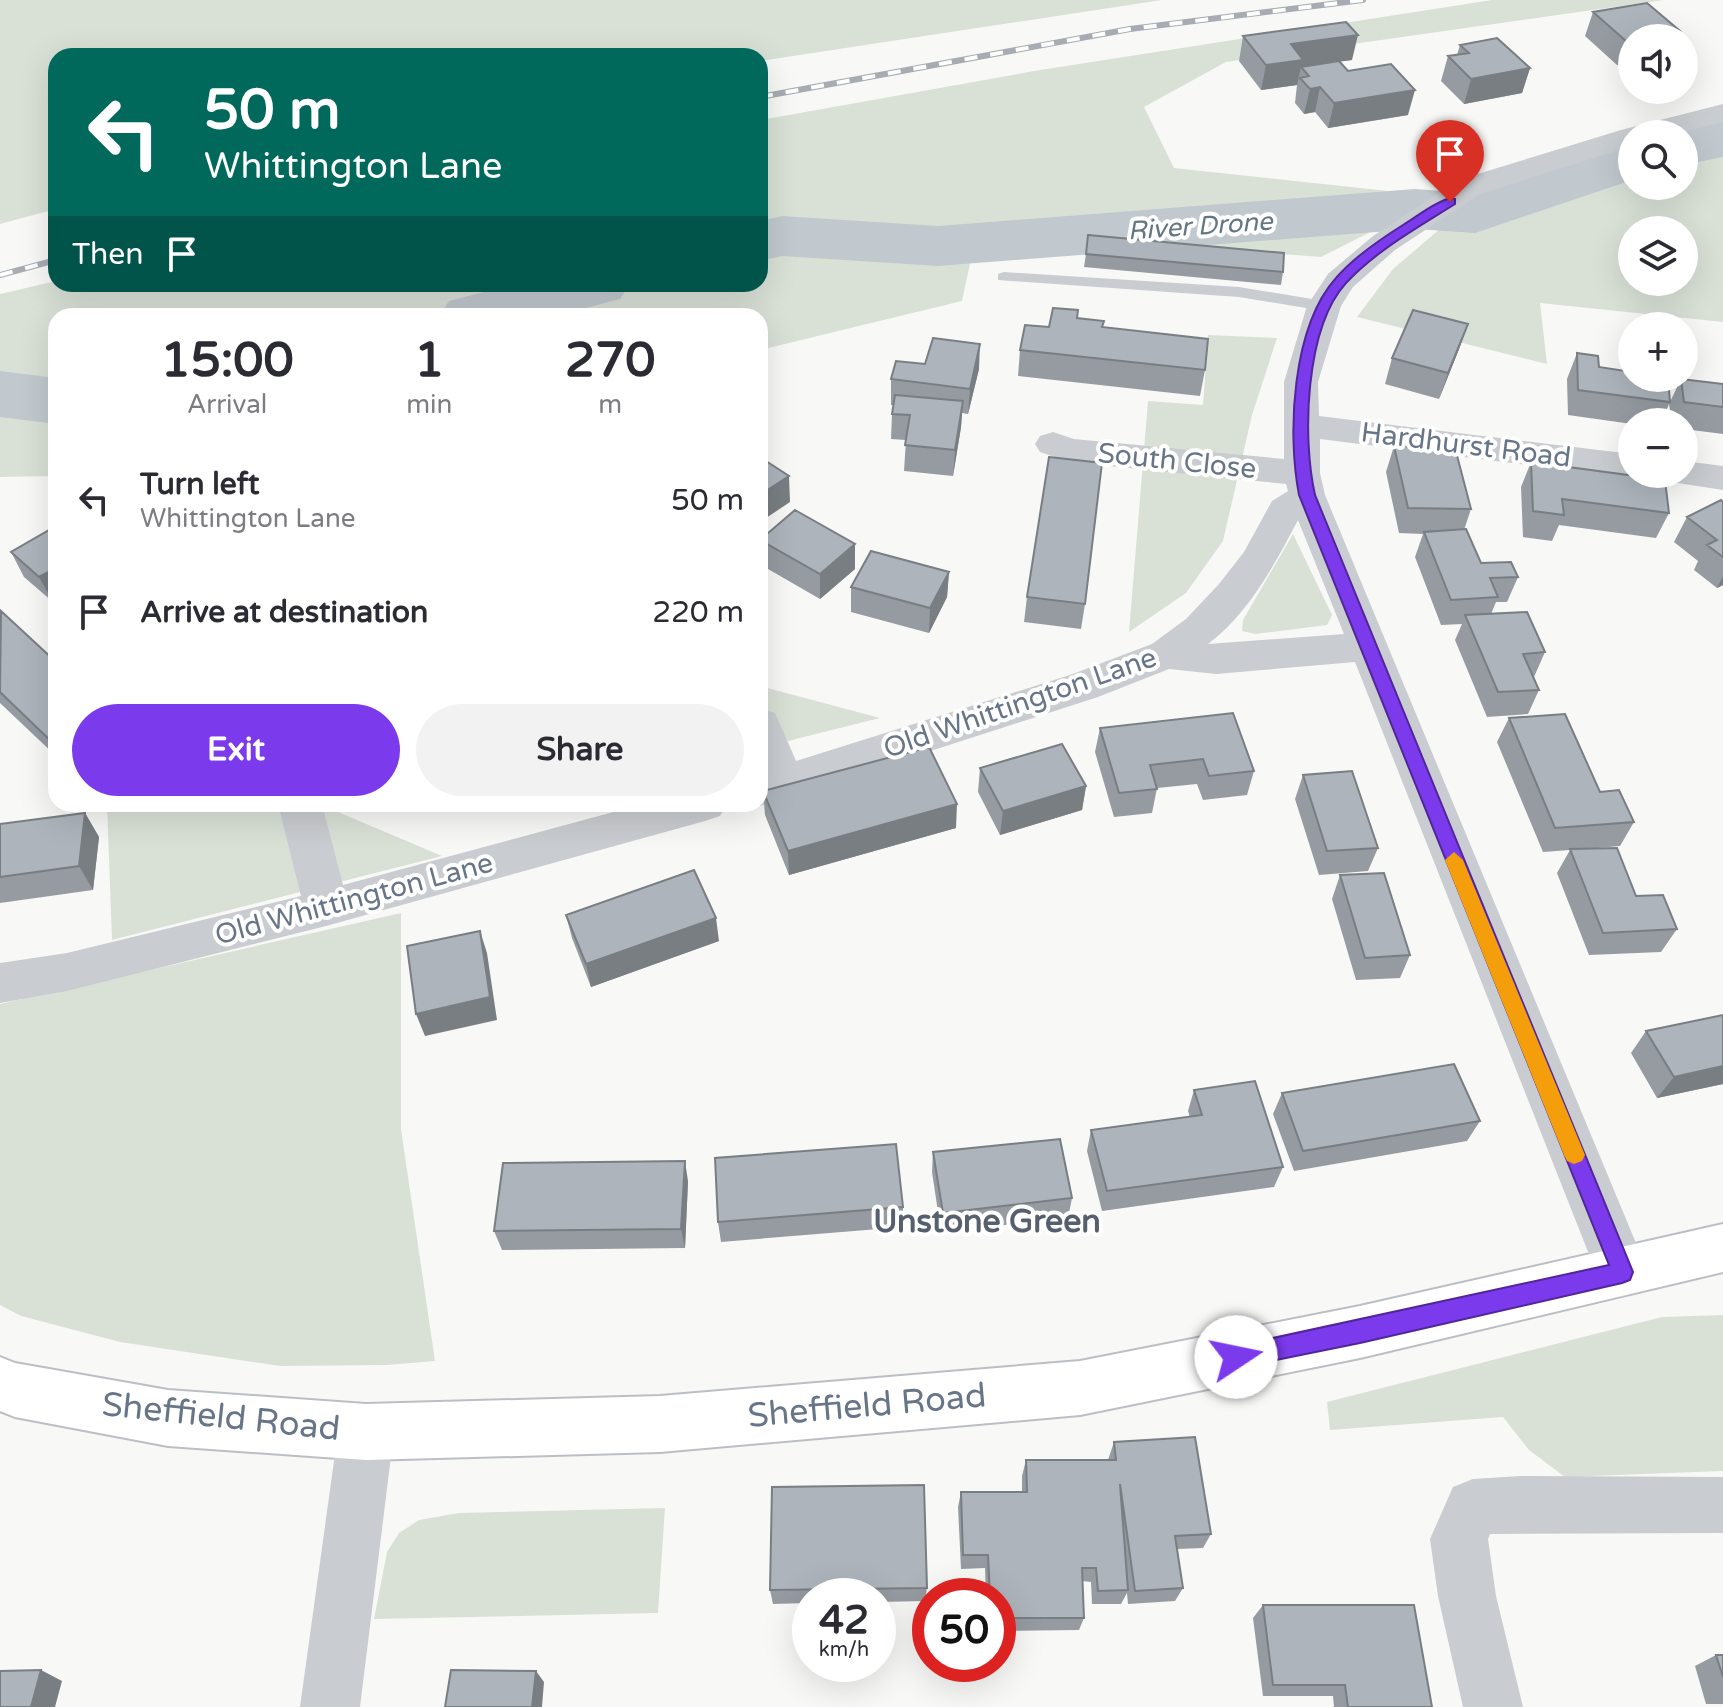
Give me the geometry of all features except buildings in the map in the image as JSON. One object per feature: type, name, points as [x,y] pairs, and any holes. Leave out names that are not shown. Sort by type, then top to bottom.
[{"type":"main road","name":"Sheffield Road","points":[[0,1384],[15,1390],[168,1418],[366,1432],[660,1424],[1080,1388],[1360,1332],[1723,1248]]},
{"type":"street","points":[[1695,120],[1723,113]]},
{"type":"street","points":[[1618,140],[1469,187],[1384,243],[1340,281],[1324,306],[1301,382],[1301,425],[1305,484],[1367,647],[1622,1272]]},
{"type":"street","name":"Hardhurst Road","points":[[1301,425],[1618,464]]},
{"type":"street","name":"South Close","points":[[1053,444],[1069,450],[1305,484]]},
{"type":"street","points":[[1698,475],[1723,478]]},
{"type":"street","name":"Old Whittington Lane","points":[[771,785],[1084,686],[1166,654],[1200,629],[1233,594],[1259,559],[1285,510],[1305,484]]},
{"type":"street","points":[[1166,654],[1216,659],[1367,647]]},
{"type":"street","points":[[302,812],[326,908]]},
{"type":"street","name":"Old Whittington Lane","points":[[0,983],[67,972],[326,908],[676,812]]},
{"type":"street","points":[[330,1707],[366,1432]]},
{"type":"street","points":[[1493,1707],[1467,1596],[1459,1539],[1473,1507],[1521,1504],[1723,1505]]},
{"type":"lane","points":[[1004,277],[1239,292],[1324,306]]},
{"type":"shaded area","points":[[0,0],[1162,0],[768,60],[768,48],[48,48],[48,211],[0,224]]},
{"type":"shaded area","points":[[1492,0],[1664,0],[1226,62],[1144,107],[1174,168],[1416,194],[1430,202],[1321,257],[977,231],[962,301],[768,348],[768,308],[48,308],[48,476],[0,477],[0,294],[48,283],[48,292],[768,292],[768,119],[1040,70]]},
{"type":"shaded area","points":[[1723,145],[1723,322],[1698,319],[1698,312],[1627,312],[1540,303],[1547,364],[1357,317],[1393,269],[1448,222],[1489,227],[1618,172],[1618,200],[1698,200],[1698,149]]},
{"type":"shaded area","points":[[1208,335],[1277,338],[1252,415],[1223,541],[1186,593],[1129,632],[1148,401],[1203,405]]},
{"type":"shaded area","points":[[1293,534],[1332,615],[1327,625],[1255,634],[1242,631],[1243,620]]},
{"type":"shaded area","points":[[768,688],[880,718],[768,746]]},
{"type":"shaded area","points":[[107,812],[338,812],[442,856],[112,940]]},
{"type":"shaded area","points":[[401,913],[401,1129],[435,1361],[387,1365],[280,1366],[120,1342],[21,1316],[0,1305],[0,1004]]},
{"type":"shaded area","points":[[1723,1315],[1723,1471],[1565,1477],[1529,1450],[1503,1417],[1330,1430],[1327,1402],[1662,1317]]},
{"type":"shaded area","points":[[665,1508],[658,1613],[374,1619],[387,1552],[399,1533],[419,1520],[459,1513]]},
{"type":"waterway","name":"River Drone","points":[[1698,143],[1723,138]]},
{"type":"waterway","name":"River Drone","points":[[768,239],[782,236],[938,246],[1415,209],[1475,213],[1618,164]]},
{"type":"waterway","name":"River Drone","points":[[504,308],[566,292]]},
{"type":"waterway","name":"River Drone","points":[[0,394],[48,400]]},
{"type":"railway","points":[[768,96],[1130,29],[1363,0]]},
{"type":"railway","points":[[0,275],[48,262]]},
{"type":"slow traffic","points":[[1454,860],[1574,1155]]},
{"type":"district","name":"Unstone Green","points":[[987,1222]]},
{"type":"route","points":[[1236,1357],[1622,1272],[1367,647],[1307,495],[1302,473],[1301,382],[1324,306],[1340,281],[1384,243],[1450,202]]}]
